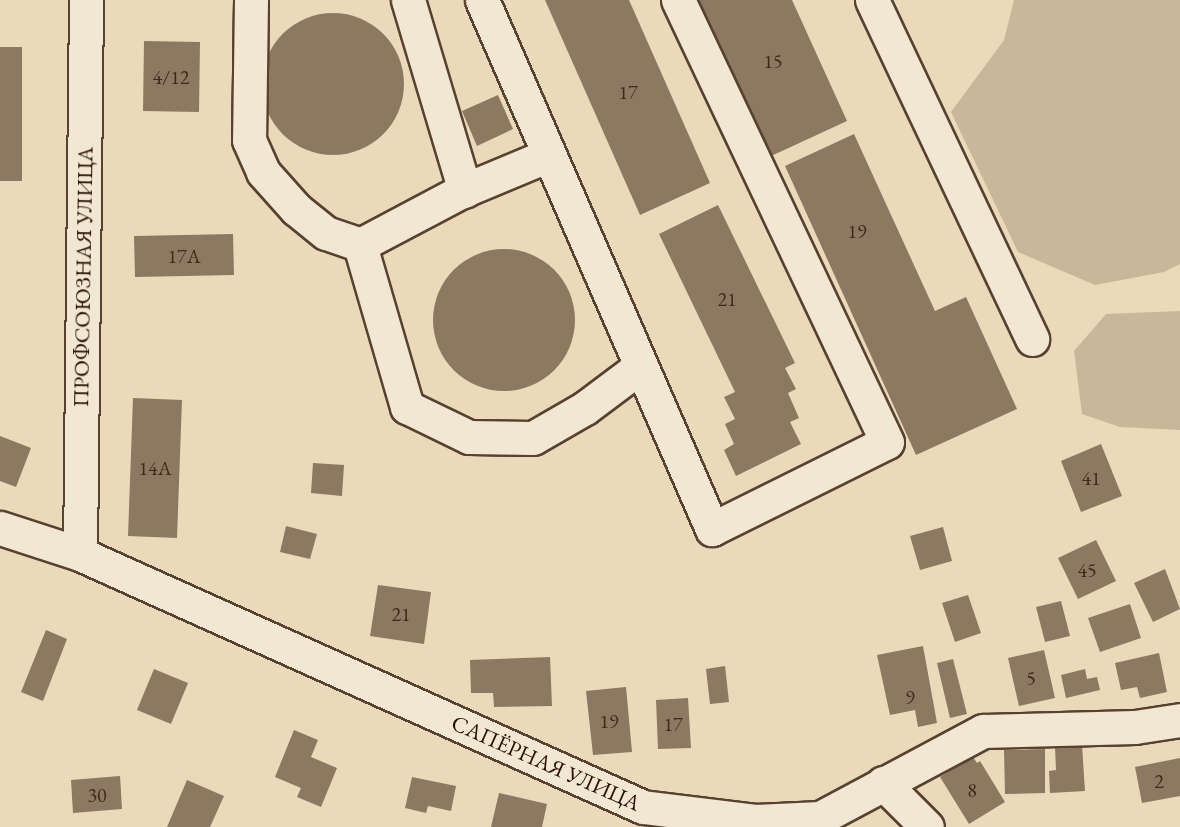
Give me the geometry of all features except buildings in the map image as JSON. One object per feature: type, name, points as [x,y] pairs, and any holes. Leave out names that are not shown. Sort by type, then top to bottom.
[{"type":"street","name":"ПРОФСОЮЗНАЯ УЛИЦА","points":[[80,554],[86,0]]},
{"type":"street","points":[[251,0],[249,140],[263,172],[296,209],[326,233],[360,244],[465,191],[549,155]]},
{"type":"street","points":[[408,0],[465,191]]},
{"type":"street","points":[[482,0],[712,529],[887,442],[678,0]]},
{"type":"street","points":[[872,0],[1032,339]]},
{"type":"street","points":[[360,244],[407,408],[469,437],[533,438],[585,408],[641,366]]},
{"type":"street","name":"САПЁРНАЯ УЛИЦА","points":[[0,528],[80,554],[643,807],[755,821],[820,818],[983,731],[1135,727],[1180,720]]},
{"type":"street","points":[[883,783],[927,827]]},
{"type":"shaded area","points":[[1014,0],[1180,0],[1180,264],[1164,272],[1095,285],[1018,252],[951,112],[1004,40]]},
{"type":"shaded area","points":[[1180,311],[1180,430],[1120,427],[1082,414],[1074,351],[1106,314]]}]
